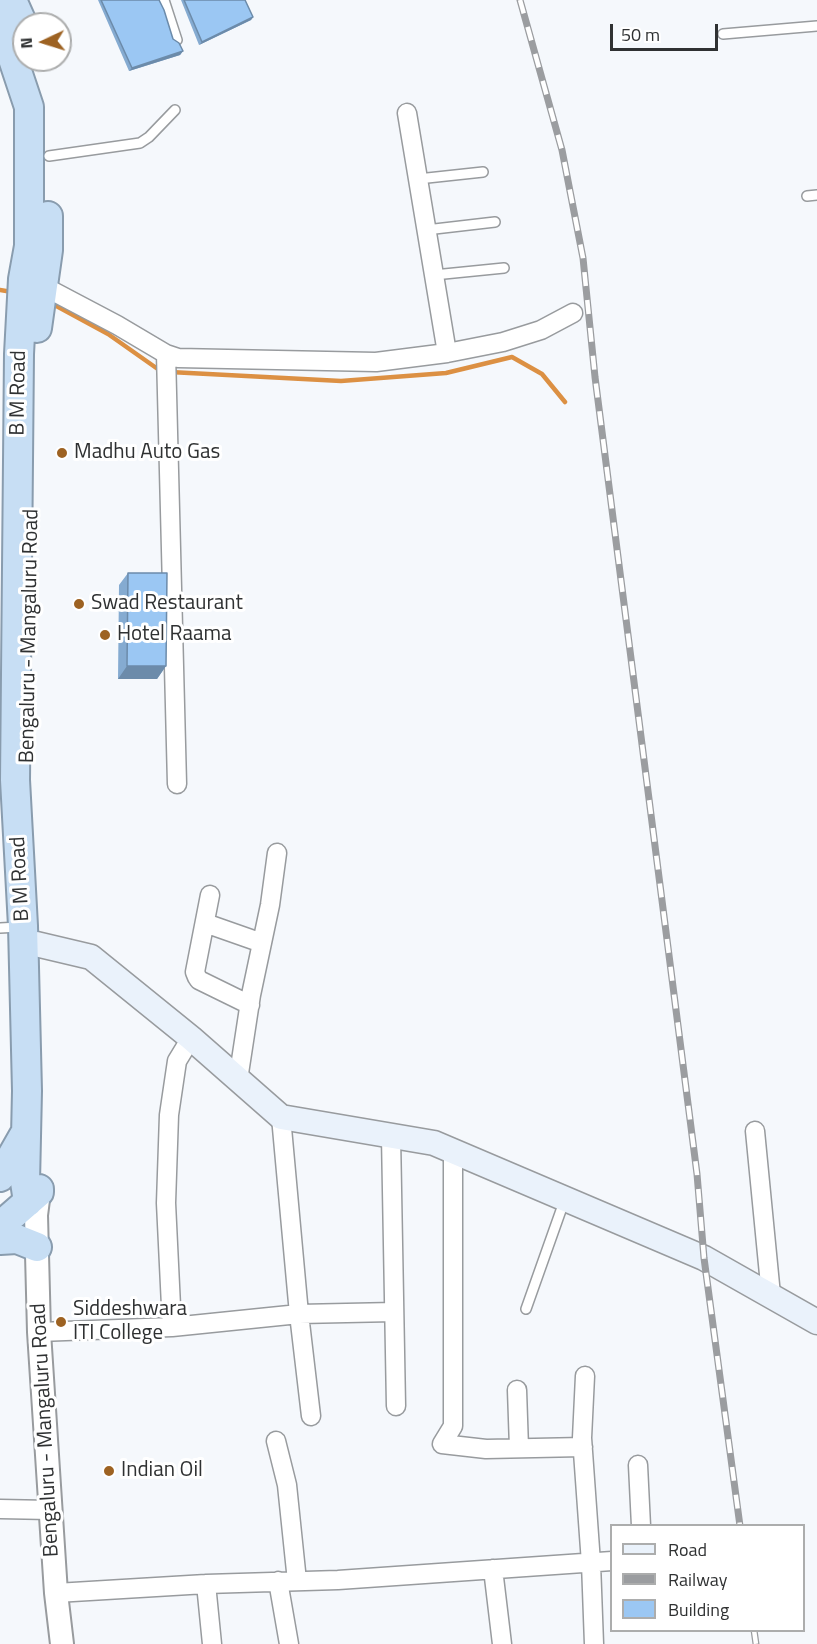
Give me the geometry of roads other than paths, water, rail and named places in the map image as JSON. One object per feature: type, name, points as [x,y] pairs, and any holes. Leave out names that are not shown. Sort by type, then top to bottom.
[{"type":"highway","name":"B M Road","points":[[26,72],[30,107],[29,246],[33,300],[19,354],[13,462],[15,780],[27,1091],[25,1132],[28,1191]]},
{"type":"highway","name":"Bengaluru - Mangaluru Road","points":[[28,1191],[40,1075],[20,932],[26,797],[35,346],[33,300],[48,250],[49,156],[49,104],[31,72]]},
{"type":"highway","points":[[0,1199],[28,1191]]},
{"type":"highway","points":[[0,1226],[28,1191]]},
{"type":"highway","points":[[0,1240],[17,1239],[37,1247]]},
{"type":"main road","points":[[20,932],[91,957],[191,1038],[281,1117],[434,1143],[704,1258],[817,1322]]},
{"type":"street","points":[[407,113],[447,353]]},
{"type":"street","points":[[33,300],[117,325],[166,354],[178,358],[376,362],[447,353],[503,342],[541,330],[573,313]]},
{"type":"street","points":[[166,354],[177,784]]},
{"type":"street","points":[[238,1080],[270,905],[277,853]]},
{"type":"street","points":[[210,894],[195,972],[199,980],[250,1005]]},
{"type":"street","points":[[205,922],[262,943]]},
{"type":"street","points":[[172,1327],[166,1203],[169,1115],[177,1061],[191,1038]]},
{"type":"street","points":[[281,1117],[311,1416]]},
{"type":"street","points":[[754,1131],[771,1295]]},
{"type":"street","points":[[391,1136],[396,1406]]},
{"type":"street","points":[[453,1151],[453,1426],[442,1444],[486,1449],[583,1447]]},
{"type":"street","name":"Bengaluru - Mangaluru Road","points":[[28,1191],[37,1247],[39,1332],[50,1510],[62,1644]]},
{"type":"street","points":[[39,1332],[172,1327],[299,1314],[394,1312]]},
{"type":"street","points":[[585,1377],[583,1447],[594,1644]]},
{"type":"street","points":[[517,1390],[519,1448]]},
{"type":"street","points":[[276,1441],[287,1485],[297,1581]]},
{"type":"street","points":[[638,1466],[641,1524]]},
{"type":"street","points":[[0,1509],[50,1510]]},
{"type":"street","points":[[56,1593],[610,1562]]},
{"type":"street","points":[[493,1569],[502,1644]]},
{"type":"street","points":[[278,1581],[290,1644]]},
{"type":"street","points":[[206,1584],[212,1644]]},
{"type":"lane","points":[[164,0],[177,40]]},
{"type":"lane","points":[[723,34],[817,26]]},
{"type":"lane","points":[[49,156],[140,143],[150,138],[175,110]]},
{"type":"lane","points":[[418,179],[483,172]]},
{"type":"lane","points":[[426,230],[495,222]]},
{"type":"lane","points":[[434,275],[504,268]]},
{"type":"lane","points":[[526,1309],[565,1199]]},
{"type":"waterway","points":[[0,290],[12,292]]},
{"type":"waterway","points":[[49,302],[108,334],[162,372]]},
{"type":"waterway","points":[[170,372],[341,381],[446,373],[512,357],[542,374],[565,402]]},
{"type":"railway","points":[[520,0],[562,150],[583,258],[595,377],[697,1174],[704,1258],[740,1524]]},
{"type":"railway","points":[[754,1632],[756,1644]]},
{"type":"place","name":"Madhu Auto Gas","points":[[62,453]]},
{"type":"place","name":"Swad Restaurant","points":[[79,604]]},
{"type":"place","name":"Hotel Raama","points":[[105,635]]},
{"type":"place","name":"Siddeshwara ITI College","points":[[61,1322]]},
{"type":"place","name":"Indian Oil","points":[[109,1471]]}]
